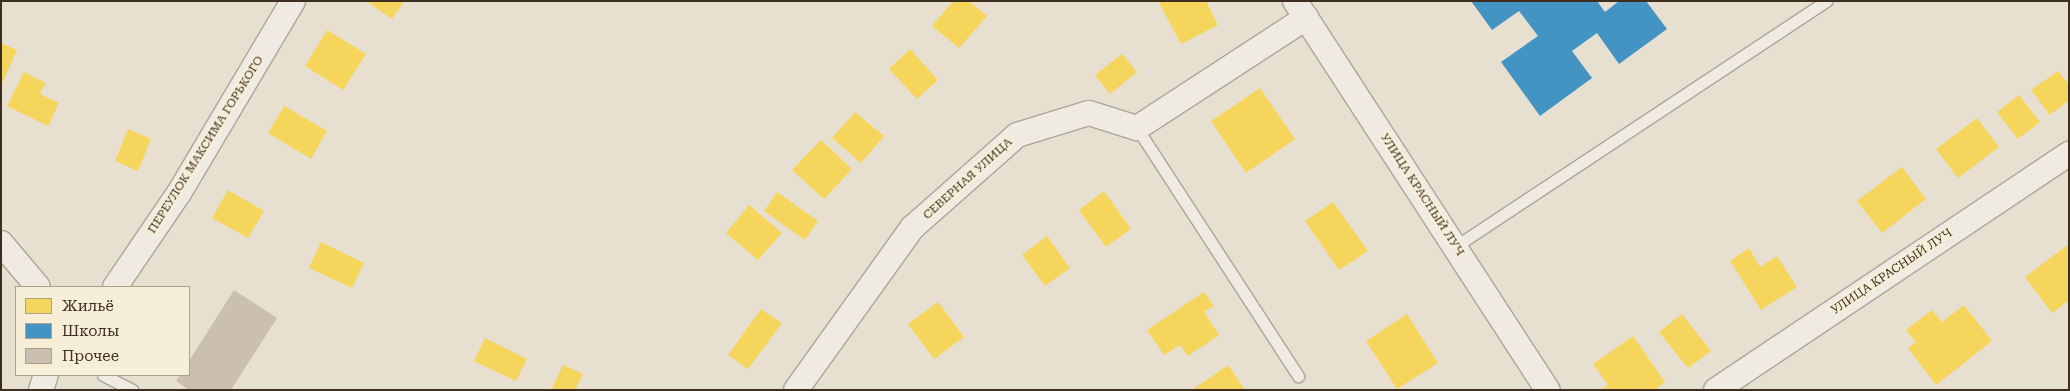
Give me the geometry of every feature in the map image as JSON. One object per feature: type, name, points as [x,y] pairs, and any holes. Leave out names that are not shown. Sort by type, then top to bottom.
[{"type":"street","name":"ПЕРЕУЛОК МАКСИМА ГОРЬКОГО","points":[[117,286],[179,193],[293,1]]},
{"type":"street","name":"УЛИЦА КРАСНЫЙ ЛУЧ","points":[[1301,10],[1548,390]]},
{"type":"street","points":[[1137,128],[1301,10]]},
{"type":"street","name":"СЕВЕРНАЯ УЛИЦА","points":[[796,390],[912,228],[1017,135],[1089,113],[1137,128]]},
{"type":"street","name":"УЛИЦА КРАСНЫЙ ЛУЧ","points":[[1716,390],[2069,154]]},
{"type":"street","points":[[1,243],[37,286]]},
{"type":"street","points":[[41,390],[46,376]]},
{"type":"lane","points":[[1456,246],[1826,1]]},
{"type":"lane","points":[[1137,128],[1298,376]]},
{"type":"lane","points":[[105,376],[132,390]]},
{"type":"building: Жильё","points":[[366,1],[404,1],[392,19]]},
{"type":"building: Жильё","points":[[953,1],[969,1],[987,16],[959,48],[932,26]]},
{"type":"building: Жильё","points":[[1158,1],[1206,1],[1218,25],[1181,44]]},
{"type":"building: Жильё","points":[[327,30],[366,54],[343,90],[305,66]]},
{"type":"building: Жильё","points":[[1,43],[17,50],[1,86]]},
{"type":"building: Жильё","points":[[910,49],[938,80],[917,99],[889,69]]},
{"type":"building: Жильё","points":[[1122,54],[1137,72],[1110,94],[1095,75]]},
{"type":"building: Жильё","points":[[2058,71],[2069,85],[2069,100],[2050,115],[2031,90]]},
{"type":"building: Жильё","points":[[24,72],[46,83],[40,94],[59,103],[48,126],[7,106]]},
{"type":"building: Жильё","points":[[1260,88],[1295,139],[1246,173],[1211,121]]},
{"type":"building: Жильё","points":[[2019,95],[2040,122],[2018,139],[1997,112]]},
{"type":"building: Жильё","points":[[284,106],[327,131],[311,159],[268,133]]},
{"type":"building: Жильё","points":[[855,112],[884,136],[861,163],[832,138]]},
{"type":"building: Жильё","points":[[1977,118],[1999,147],[1958,178],[1936,149]]},
{"type":"building: Жильё","points":[[128,129],[151,139],[138,171],[115,161]]},
{"type":"building: Жильё","points":[[821,140],[852,169],[824,199],[792,170]]},
{"type":"building: Жильё","points":[[1902,167],[1926,199],[1882,233],[1857,201]]},
{"type":"building: Жильё","points":[[228,190],[264,211],[248,238],[212,218]]},
{"type":"building: Жильё","points":[[1104,191],[1131,229],[1106,247],[1079,210]]},
{"type":"building: Жильё","points":[[777,192],[818,221],[805,240],[764,211]]},
{"type":"building: Жильё","points":[[1333,202],[1368,251],[1339,270],[1305,221]]},
{"type":"building: Жильё","points":[[749,205],[782,233],[758,260],[726,233]]},
{"type":"building: Жильё","points":[[1047,236],[1070,268],[1045,286],[1022,255]]},
{"type":"building: Жильё","points":[[321,242],[364,263],[352,288],[309,268]]},
{"type":"building: Жильё","points":[[2069,244],[2069,300],[2052,313],[2025,277]]},
{"type":"building: Жильё","points":[[1749,248],[1760,267],[1777,256],[1797,287],[1761,310],[1730,261]]},
{"type":"building: Жильё","points":[[1204,292],[1214,306],[1204,312],[1219,335],[1188,356],[1180,345],[1164,355],[1147,330]]},
{"type":"building: Жильё","points":[[938,302],[964,337],[934,359],[908,324]]},
{"type":"building: Жильё","points":[[1964,305],[1992,341],[1936,385],[1908,348],[1916,342],[1906,330],[1932,310],[1942,322]]},
{"type":"building: Жильё","points":[[761,309],[782,323],[748,369],[728,355]]},
{"type":"building: Жильё","points":[[1407,314],[1438,363],[1397,389],[1366,341]]},
{"type":"building: Жильё","points":[[1682,314],[1711,351],[1688,368],[1659,332]]},
{"type":"building: Жильё","points":[[1633,336],[1665,382],[1655,390],[1601,390],[1608,385],[1593,364]]},
{"type":"building: Жильё","points":[[485,338],[527,359],[516,381],[474,361]]},
{"type":"building: Жильё","points":[[563,365],[583,374],[575,390],[551,390]]},
{"type":"building: Жильё","points":[[1228,365],[1245,390],[1192,390]]},
{"type":"building: Школы","points":[[1471,1],[1597,1],[1605,12],[1619,1],[1646,1],[1667,29],[1619,64],[1597,33],[1572,51],[1592,78],[1540,116],[1501,62],[1538,36],[1519,11],[1492,30]]},
{"type":"building: Прочее","points":[[234,290],[277,318],[231,390],[189,390],[176,381],[179,376],[190,376],[190,359]]}]
